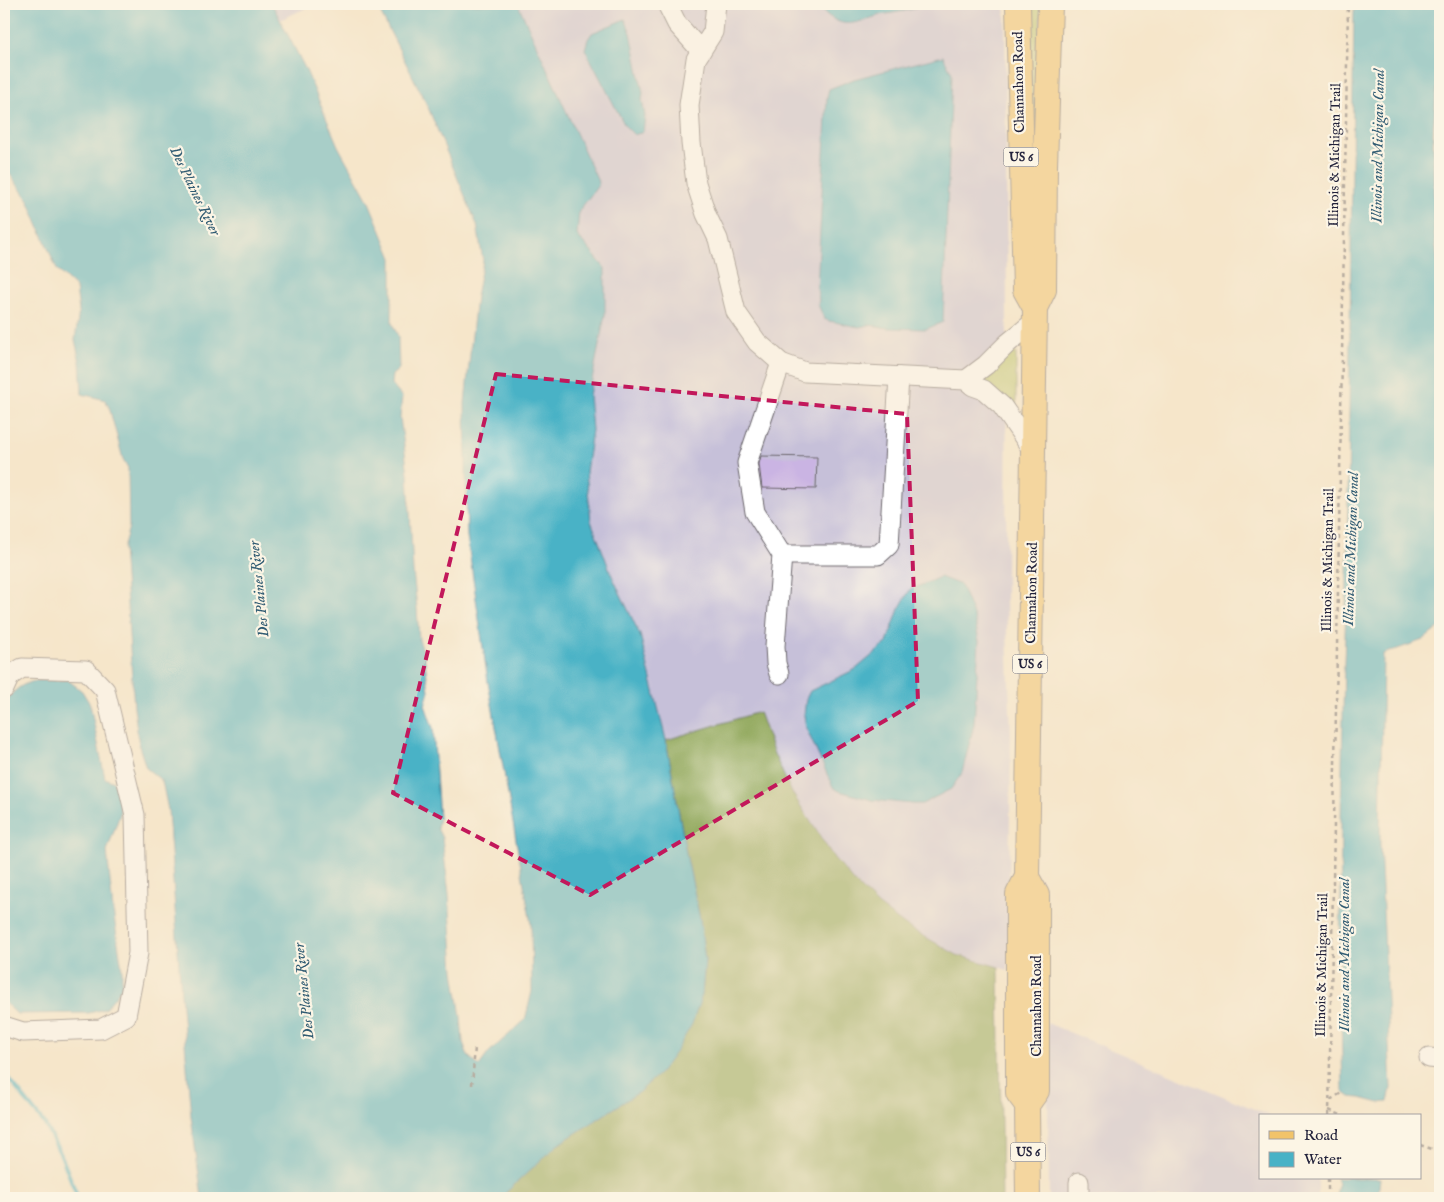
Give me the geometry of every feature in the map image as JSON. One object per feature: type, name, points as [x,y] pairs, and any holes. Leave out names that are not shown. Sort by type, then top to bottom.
[{"type":"main road","name":"Channahon Road","points":[[1018,4],[1025,290],[1035,315]]},
{"type":"main road","name":"Channahon Road","points":[[1028,1198],[1027,1105],[1018,1093],[1018,894],[1027,876],[1035,315],[1044,290],[1045,166],[1050,4]]},
{"type":"lane","points":[[667,4],[677,24],[701,51]]},
{"type":"lane","points":[[716,4],[713,32],[696,59],[689,105],[691,143],[696,183],[706,214],[718,239],[736,312],[757,342],[781,362],[805,372],[966,380],[984,390],[1002,406],[1034,452]]},
{"type":"lane","points":[[966,380],[986,365],[1035,315]]},
{"type":"lane","points":[[779,674],[775,646],[782,555],[755,512],[747,463],[781,362]]},
{"type":"lane","points":[[782,555],[878,556],[889,545],[898,377]]},
{"type":"lane","points":[[4,689],[10,676],[22,668],[86,670],[105,690],[135,814],[138,952],[126,1016],[101,1028],[23,1032],[4,1026]]},
{"type":"path","name":"Illinois & Michigan Trail","points":[[1329,1114],[1348,4]]},
{"type":"path","points":[[472,1086],[475,1047]]},
{"type":"path","points":[[1330,1100],[1343,1092]]},
{"type":"path","points":[[1330,1110],[1339,1114]]},
{"type":"path","points":[[1422,1146],[1440,1150]]},
{"type":"path","points":[[1328,1180],[1328,1198]]},
{"type":"highlighted area","points":[[496,374],[907,414],[918,701],[590,895],[393,793]]},
{"type":"shaded area","points":[[272,4],[315,4],[280,20]]},
{"type":"shaded area","points":[[518,4],[1005,4],[1006,601],[1011,736],[1008,970],[957,955],[930,940],[906,926],[879,906],[856,884],[834,858],[791,791],[774,754],[759,712],[666,740],[640,635],[612,576],[591,521],[586,472],[592,430],[589,395],[605,315],[605,268],[577,235],[578,211]]},
{"type":"shaded area","points":[[1047,1023],[1266,1114],[1259,1114],[1259,1180],[1318,1180],[1318,1198],[1049,1198]]},
{"type":"green space","points":[[1027,4],[1041,4],[1037,162],[1030,162]]},
{"type":"green space","points":[[1009,352],[1016,353],[1016,415],[986,382],[986,376]]},
{"type":"green space","points":[[759,712],[774,754],[791,791],[834,858],[856,884],[879,906],[906,926],[957,955],[999,967],[1002,1198],[500,1198],[556,1146],[639,1092],[702,995],[705,960],[700,919],[666,740]]},
{"type":"water","name":"Des Plaines River","points":[[4,4],[272,4],[306,70],[338,146],[369,202],[392,258],[392,323],[398,336],[399,369],[392,375],[391,384],[402,397],[400,418],[408,473],[419,640],[423,650],[429,691],[425,705],[433,728],[439,819],[437,828],[442,838],[449,894],[454,971],[463,1042],[468,1056],[479,1066],[489,1052],[525,1020],[532,991],[531,924],[488,682],[467,536],[465,403],[476,296],[483,261],[477,225],[427,105],[376,4],[518,4],[599,184],[579,211],[577,235],[605,268],[605,315],[589,395],[592,430],[586,472],[591,521],[612,576],[640,635],[666,740],[700,919],[705,960],[702,995],[692,1024],[677,1050],[660,1073],[639,1092],[556,1146],[500,1198],[202,1198],[191,1117],[168,810],[162,781],[146,768],[139,746],[134,707],[123,548],[129,527],[128,468],[123,459],[109,407],[105,400],[82,394],[80,362],[75,340],[79,311],[76,288],[57,270],[28,200],[4,166]]},
{"type":"water","points":[[814,4],[926,4],[910,10],[881,15],[858,22],[843,23],[835,20]]},
{"type":"water","name":"Illinois and Michigan Canal","points":[[1354,4],[1440,4],[1440,43],[1433,133],[1434,229],[1439,275],[1440,324],[1440,627],[1423,640],[1383,654],[1380,843],[1391,1088],[1388,1102],[1379,1103],[1350,1097],[1343,1092],[1340,982]]},
{"type":"water","points":[[625,19],[631,33],[643,93],[642,100],[645,116],[643,132],[634,135],[625,126],[585,49],[592,33]]},
{"type":"water","points":[[943,56],[952,73],[943,322],[926,329],[888,328],[869,325],[859,327],[824,319],[818,304],[817,289],[829,89],[854,79]]},
{"type":"water","points":[[940,577],[961,585],[974,617],[979,641],[974,724],[962,773],[951,789],[922,804],[872,800],[839,791],[833,787],[806,728],[804,715],[806,699],[810,691],[856,669],[887,643],[899,609],[910,590]]},
{"type":"water","points":[[68,680],[82,691],[90,704],[105,778],[114,782],[120,798],[120,814],[107,851],[122,969],[122,988],[105,1009],[89,1013],[17,1014],[4,1002],[4,702],[26,684],[40,681]]},
{"type":"water","points":[[1337,1180],[1380,1180],[1378,1198],[1336,1198]]},
{"type":"building","points":[[761,456],[817,457],[816,489],[762,488],[759,464]]},
{"type":"waterway","points":[[4,1073],[44,1123],[61,1155],[78,1198]]}]
